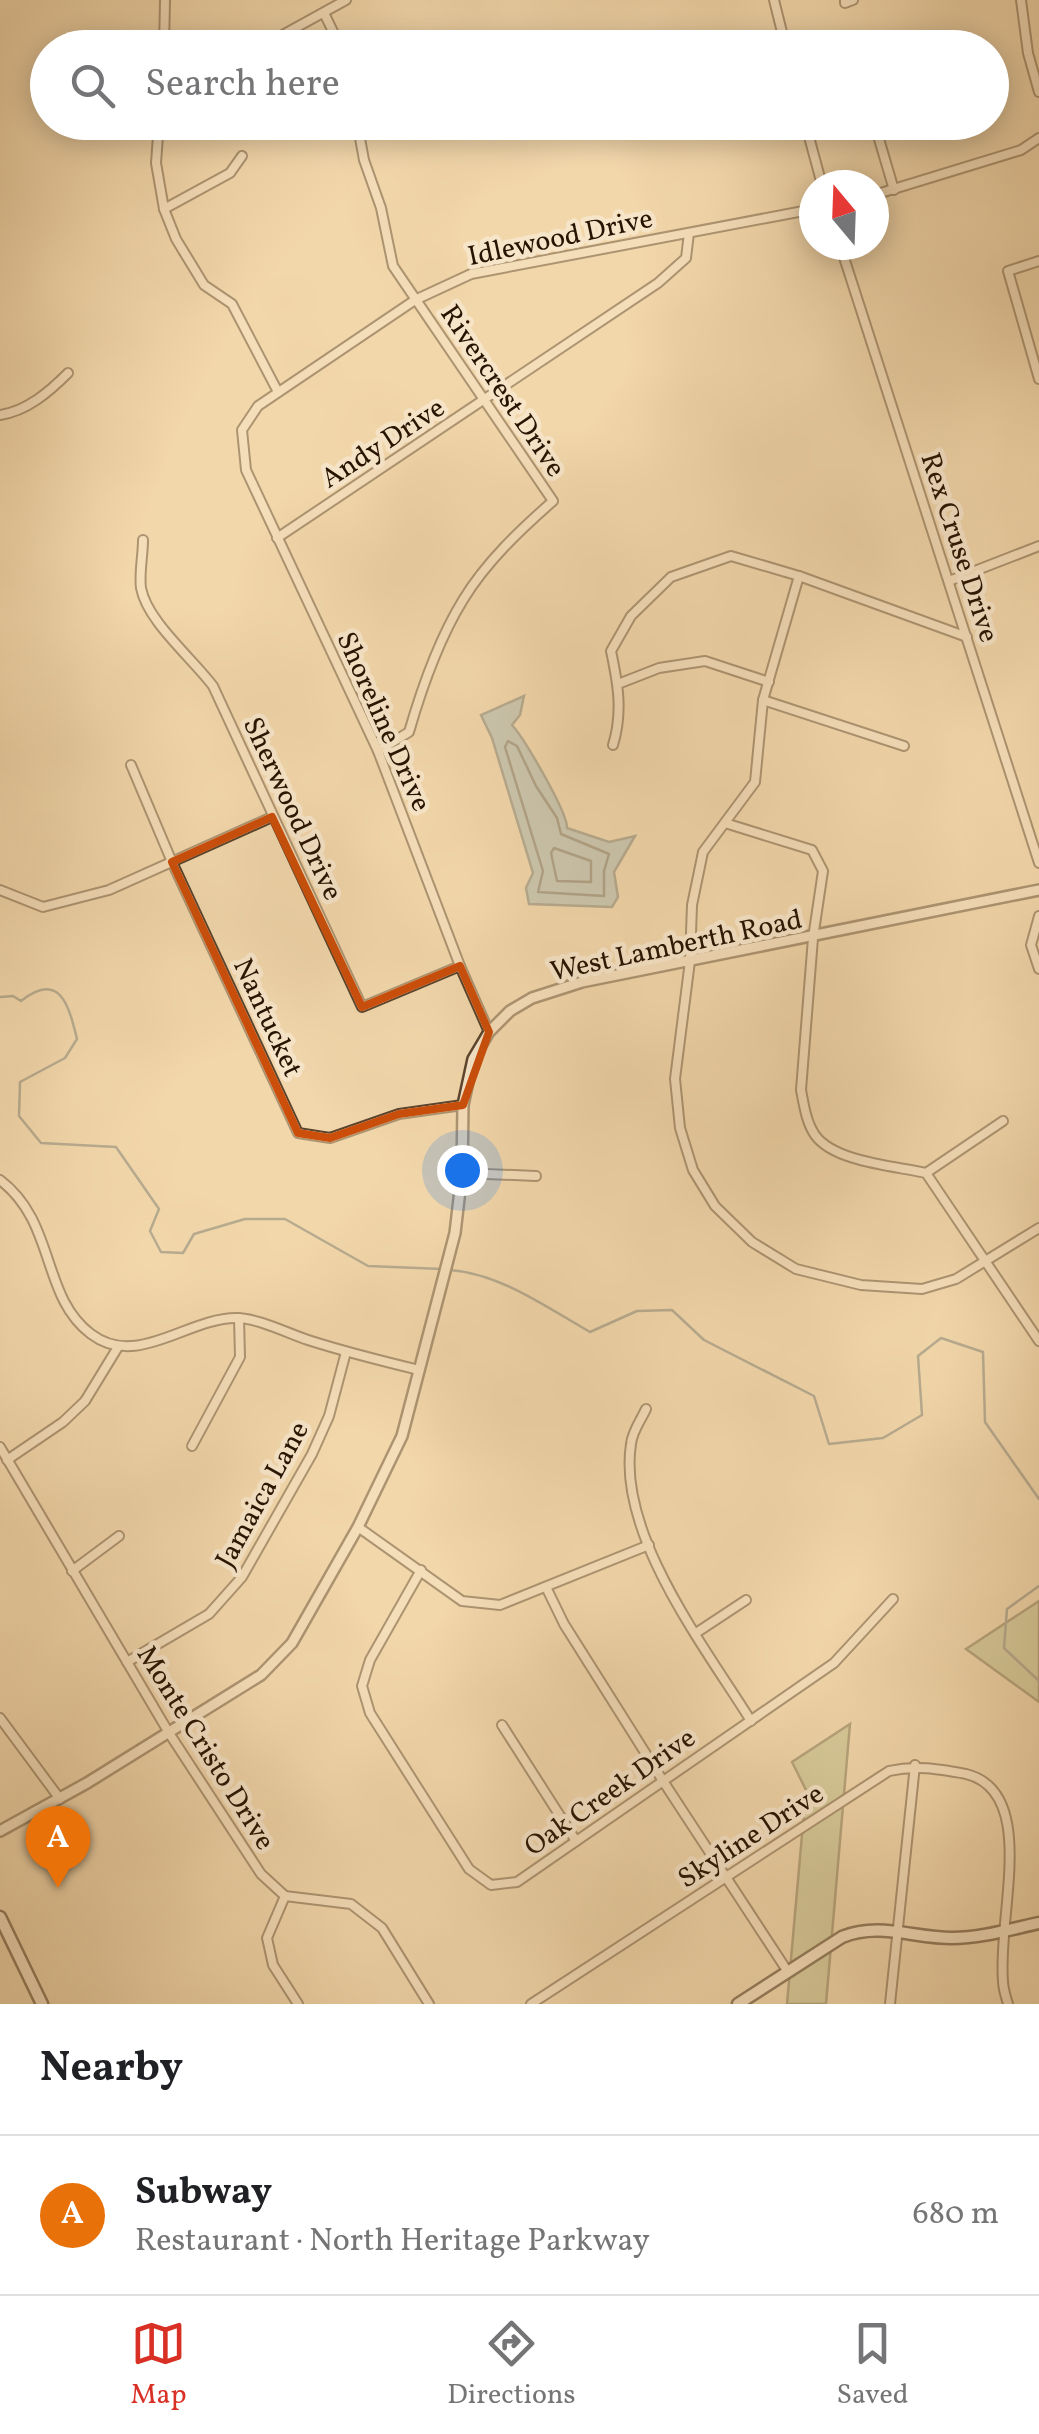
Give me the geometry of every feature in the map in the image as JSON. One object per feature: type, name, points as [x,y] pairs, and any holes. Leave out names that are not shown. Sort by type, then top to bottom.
[{"type":"main road","points":[[0,1917],[42,2004]]},
{"type":"main road","points":[[738,2004],[857,1931],[952,1938],[1039,1923]]},
{"type":"street","points":[[164,30],[165,0]]},
{"type":"street","points":[[292,30],[346,0]]},
{"type":"street","points":[[774,0],[782,30]]},
{"type":"street","points":[[1021,0],[1028,54],[1039,92]]},
{"type":"street","points":[[324,13],[332,30]]},
{"type":"street","points":[[1028,54],[1039,50]]},
{"type":"street","points":[[889,191],[1021,150],[1039,138]]},
{"type":"street","points":[[158,140],[156,162],[164,209],[176,238],[204,285],[232,304],[278,392]]},
{"type":"street","name":"Rivercrest Drive","points":[[360,140],[393,266],[554,501],[510,539],[463,600],[421,691],[409,732],[378,751]]},
{"type":"street","points":[[810,140],[818,170]]},
{"type":"street","points":[[879,140],[894,190]]},
{"type":"street","points":[[164,209],[230,172],[242,156]]},
{"type":"street","name":"Idlewood Drive","points":[[242,430],[258,406],[278,392],[416,300],[471,274],[799,213]]},
{"type":"street","name":"Andy Drive","points":[[277,538],[658,283],[686,258],[688,234]]},
{"type":"street","name":"Rex Cruse Drive","points":[[845,260],[1039,862]]},
{"type":"street","points":[[1039,261],[1008,271],[1039,379]]},
{"type":"street","points":[[0,415],[12,413],[49,392],[68,373]]},
{"type":"street","name":"Shoreline Drive","points":[[242,430],[246,470],[378,751],[460,966],[490,1032]]},
{"type":"street","name":"Sherwood Drive","points":[[143,540],[141,590],[159,625],[191,657],[212,686],[362,1008],[460,966]]},
{"type":"street","points":[[949,581],[1039,546]]},
{"type":"street","points":[[614,745],[621,720],[611,651],[630,616],[672,577],[732,556],[967,637]]},
{"type":"street","points":[[799,576],[763,700],[754,782],[703,852],[692,905],[690,962],[674,1079],[680,1128],[693,1170],[715,1206],[752,1242],[796,1269],[861,1284],[922,1289],[956,1279],[1039,1228]]},
{"type":"street","points":[[618,684],[659,668],[706,661],[768,682]]},
{"type":"street","points":[[763,700],[904,746]]},
{"type":"street","name":"Nantucket","points":[[131,764],[172,862],[298,1133],[330,1138],[399,1114],[463,1105]]},
{"type":"street","points":[[0,890],[43,907],[110,890],[272,817]]},
{"type":"street","points":[[725,824],[812,850],[824,872],[814,938],[801,1090],[816,1136],[836,1154],[926,1173],[1039,1341]]},
{"type":"street","name":"West Lamberth Road","points":[[0,1831],[169,1733],[261,1674],[292,1643],[358,1527],[402,1436],[455,1232],[462,1173],[463,1105],[473,1059],[490,1032],[510,1011],[532,998],[582,982],[1039,890]]},
{"type":"street","points":[[1039,916],[1031,945],[1039,969]]},
{"type":"street","points":[[926,1173],[1003,1121]]},
{"type":"street","points":[[462,1173],[536,1176]]},
{"type":"street","points":[[0,1180],[29,1208],[62,1298],[75,1320],[93,1336],[118,1347],[152,1344],[206,1321],[239,1318],[419,1370]]},
{"type":"street","points":[[192,1446],[240,1357],[239,1318]]},
{"type":"street","points":[[7,1460],[63,1422],[85,1401],[118,1347]]},
{"type":"street","name":"Jamaica Lane","points":[[127,1662],[209,1614],[242,1578],[312,1454],[329,1416],[346,1352]]},
{"type":"street","points":[[646,1409],[631,1441],[630,1493],[664,1582],[751,1721]]},
{"type":"street","name":"Monte Cristo Drive","points":[[0,1447],[169,1733],[261,1874],[285,1896]]},
{"type":"street","points":[[358,1527],[462,1601],[500,1606],[649,1545]]},
{"type":"street","points":[[72,1572],[119,1536]]},
{"type":"street","name":"Oak Creek Drive","points":[[421,1570],[370,1660],[362,1686],[370,1713],[469,1869],[491,1884],[517,1882],[834,1663],[893,1599]]},
{"type":"street","points":[[546,1587],[564,1624],[788,1972]]},
{"type":"street","points":[[696,1633],[746,1600]]},
{"type":"street","points":[[0,1718],[60,1798]]},
{"type":"street","points":[[502,1724],[576,1842]]},
{"type":"street","points":[[890,2004],[915,1765],[988,1778],[1007,1792],[1014,1804]]},
{"type":"street","name":"Skyline Drive","points":[[531,2004],[889,1772],[915,1765]]},
{"type":"street","points":[[1008,2004],[1002,1980],[1020,1881]]},
{"type":"street","points":[[298,2004],[273,1965],[267,1938],[285,1896],[351,1904],[382,1928],[429,2004]]},
{"type":"highlighted area","points":[[272,817],[362,1007],[460,966],[489,1032],[463,1105],[399,1114],[330,1138],[298,1133],[172,862]]},
{"type":"green space","points":[[1039,1601],[1039,1702],[966,1649]]},
{"type":"green space","points":[[850,1724],[826,2004],[787,2004],[806,1790],[792,1762]]},
{"type":"water","points":[[524,696],[520,715],[512,725],[553,792],[567,828],[609,842],[635,836],[614,872],[618,897],[612,907],[529,904],[526,888],[533,873],[492,738],[481,715]]},
{"type":"waterway","points":[[0,997],[13,996],[21,1001],[45,989],[61,996],[77,1039],[65,1058],[20,1082],[19,1116],[41,1143],[116,1147],[159,1209],[150,1231],[161,1252],[183,1253],[194,1234],[245,1219],[285,1219],[368,1266],[442,1269]]},
{"type":"waterway","points":[[450,1270],[505,1285],[590,1332],[637,1311],[672,1310],[704,1340],[814,1396],[829,1444],[883,1438],[922,1415],[918,1356],[941,1338],[983,1352],[985,1422],[1039,1499]]},
{"type":"waterway","points":[[1039,1586],[1007,1609],[1004,1648],[1039,1681]]},
{"type":"place","name":"Subway","points":[[58,1888]]}]
